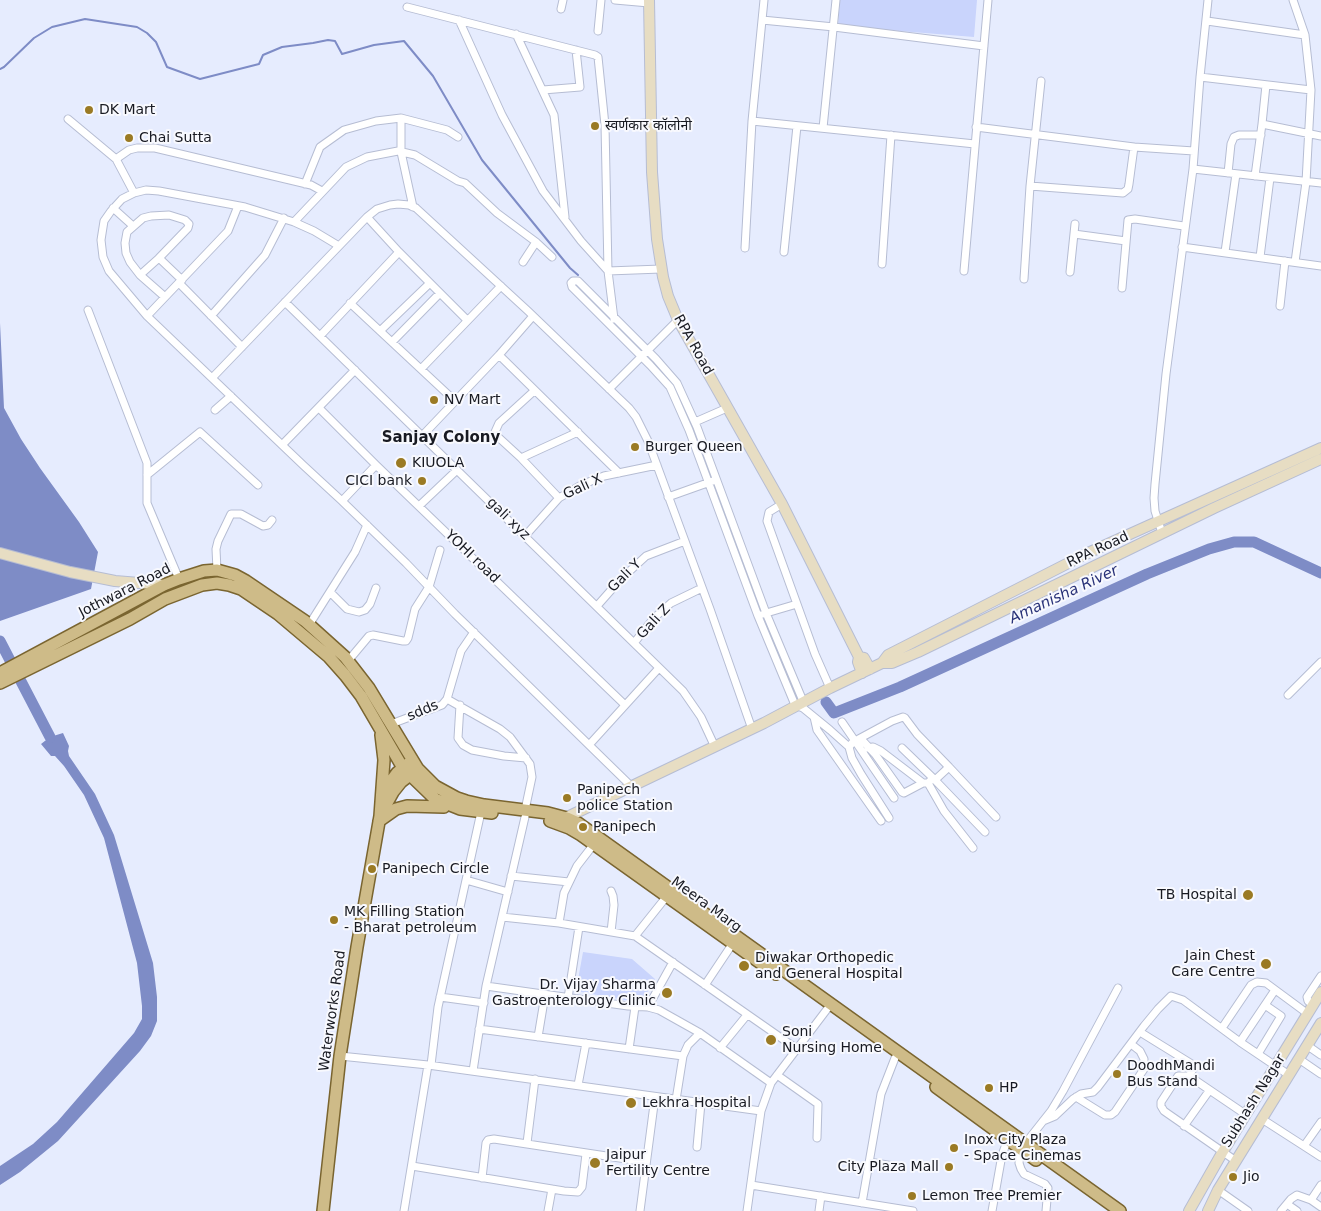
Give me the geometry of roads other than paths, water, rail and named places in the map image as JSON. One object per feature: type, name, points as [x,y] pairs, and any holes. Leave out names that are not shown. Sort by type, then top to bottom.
[{"type":"main road","name":"Jothwara Road","points":[[1,679],[31,656],[164,585],[204,571],[217,570],[235,575],[246,581],[309,625],[348,661],[369,688],[391,724],[411,768]]},
{"type":"main road","name":"Jothwara Road","points":[[1,679],[42,663],[165,599],[202,585],[217,583],[241,589],[304,635],[329,657],[361,696],[380,730]]},
{"type":"main road","name":"Meera Marg","points":[[380,730],[435,799],[456,808],[480,812],[567,818],[578,823],[1009,1136]]},
{"type":"main road","points":[[380,730],[384,760],[380,819]]},
{"type":"main road","name":"Meera Marg","points":[[411,768],[435,786],[457,798],[556,822],[569,828],[733,943],[829,1007],[895,1058],[1120,1211]]},
{"type":"main road","points":[[382,793],[389,781],[411,768]]},
{"type":"main road","points":[[380,819],[393,792],[411,768]]},
{"type":"main road","points":[[380,819],[396,809],[407,806],[456,808]]},
{"type":"main road","name":"Waterworks Road","points":[[323,1211],[340,1056],[380,819]]},
{"type":"main road","name":"Meera Marg","points":[[1023,1145],[1107,1211]]},
{"type":"street","points":[[561,9],[563,0]]},
{"type":"street","points":[[598,31],[601,0]]},
{"type":"street","points":[[615,0],[649,2]]},
{"type":"street","points":[[745,248],[752,121],[764,0]]},
{"type":"street","points":[[823,128],[836,0]]},
{"type":"street","points":[[964,271],[988,0]]},
{"type":"street","points":[[1208,0],[1193,169],[1166,374],[1155,484],[1154,498],[1160,528],[1214,508],[1321,460]]},
{"type":"street","points":[[1294,0],[1305,34],[1311,90],[1306,182],[1295,262]]},
{"type":"street","name":"RPA Road","points":[[649,2],[652,172],[657,239],[661,269],[668,296],[678,320],[782,504],[859,657],[858,662],[866,671]]},
{"type":"street","points":[[407,7],[598,57],[605,125],[608,271],[614,330]]},
{"type":"street","points":[[459,20],[502,115],[544,191],[581,241],[608,271]]},
{"type":"street","points":[[762,20],[984,46]]},
{"type":"street","points":[[1207,21],[1305,34]]},
{"type":"street","points":[[516,34],[554,115],[565,218]]},
{"type":"street","points":[[543,90],[580,87],[576,50]]},
{"type":"street","points":[[1200,77],[1311,90]]},
{"type":"street","points":[[1024,279],[1030,186],[1041,81]]},
{"type":"street","points":[[1255,176],[1266,85]]},
{"type":"street","points":[[400,118],[401,152],[413,207]]},
{"type":"street","points":[[305,184],[320,146],[344,130],[376,121],[400,118],[447,130],[458,137]]},
{"type":"street","points":[[68,119],[116,160],[134,193]]},
{"type":"street","points":[[752,121],[975,144]]},
{"type":"street","points":[[605,125],[651,123]]},
{"type":"street","points":[[1262,124],[1321,136]]},
{"type":"street","points":[[784,252],[797,126]]},
{"type":"street","points":[[976,127],[1134,146],[1194,151]]},
{"type":"street","points":[[1225,252],[1232,173],[1231,144],[1234,137],[1239,134],[1261,135]]},
{"type":"street","points":[[882,264],[892,135]]},
{"type":"street","points":[[1030,186],[1123,193],[1128,189],[1134,146]]},
{"type":"street","points":[[116,160],[129,150],[155,148],[311,185],[322,191]]},
{"type":"street","points":[[294,222],[346,167],[367,157],[388,152],[401,152],[415,155],[428,161],[458,182],[464,183],[497,213],[536,242],[552,257]]},
{"type":"street","points":[[1193,169],[1321,184]]},
{"type":"street","points":[[1260,257],[1270,178]]},
{"type":"street","points":[[339,246],[314,230],[284,218],[238,206],[146,190],[122,199],[113,208],[104,221],[101,240],[103,257],[109,271],[147,316],[367,525],[632,787]]},
{"type":"street","points":[[212,378],[367,217],[377,209],[390,205],[398,204],[413,207],[426,216],[533,316],[610,389],[636,417],[657,465],[752,729]]},
{"type":"street","points":[[147,316],[228,231],[238,206]]},
{"type":"street","points":[[113,208],[133,226]]},
{"type":"street","points":[[140,275],[188,228],[189,224],[185,220],[169,215],[143,218],[128,232],[125,242],[126,253],[130,262],[140,275],[165,297]]},
{"type":"street","points":[[367,217],[467,320]]},
{"type":"street","points":[[211,316],[265,254],[284,218]]},
{"type":"street","points":[[1122,288],[1128,220],[1184,226]]},
{"type":"street","points":[[1070,272],[1075,224]]},
{"type":"street","points":[[1074,234],[1126,241]]},
{"type":"street","points":[[523,262],[536,242]]},
{"type":"street","points":[[1182,246],[1321,266]]},
{"type":"street","points":[[320,336],[399,252]]},
{"type":"street","points":[[159,258],[211,316],[242,347]]},
{"type":"street","points":[[1280,306],[1285,260]]},
{"type":"street","points":[[608,271],[661,269]]},
{"type":"street","points":[[800,705],[717,480],[682,393],[672,375],[578,281],[571,283],[572,287],[665,380],[675,396],[758,616],[800,705],[848,747],[860,774],[889,818]]},
{"type":"street","points":[[380,331],[430,283]]},
{"type":"street","points":[[421,369],[501,286]]},
{"type":"street","points":[[392,342],[440,293]]},
{"type":"street","name":"gali xyz","points":[[285,302],[683,691],[691,701],[715,747]]},
{"type":"street","points":[[350,303],[455,401]]},
{"type":"street","points":[[88,310],[147,462],[147,503],[179,579]]},
{"type":"street","points":[[422,436],[499,355],[533,316]]},
{"type":"street","points":[[610,389],[678,320]]},
{"type":"street","points":[[499,355],[619,473]]},
{"type":"street","points":[[282,445],[355,370]]},
{"type":"street","points":[[534,391],[499,423],[495,432],[559,498]]},
{"type":"street","points":[[675,396],[682,393]]},
{"type":"street","points":[[215,410],[231,396]]},
{"type":"street","name":"YOHI road","points":[[319,408],[625,705]]},
{"type":"street","points":[[695,422],[727,408]]},
{"type":"street","points":[[147,475],[200,432],[258,485]]},
{"type":"street","points":[[521,458],[578,432]]},
{"type":"street","name":"RPA Road","points":[[556,822],[800,705],[882,663],[888,655],[1090,552],[1160,528],[1321,448]]},
{"type":"street","points":[[342,501],[376,465]]},
{"type":"street","name":"Gali X","points":[[525,536],[559,498],[581,485],[619,473],[657,465]]},
{"type":"street","points":[[420,506],[457,470]]},
{"type":"street","points":[[668,497],[717,480]]},
{"type":"street","points":[[782,504],[769,512],[767,521],[815,654],[830,688]]},
{"type":"street","points":[[217,570],[216,549],[231,514],[240,514],[263,526],[268,525],[272,520]]},
{"type":"street","points":[[309,625],[355,552],[367,525]]},
{"type":"street","name":"Gali Y","points":[[596,606],[646,556],[685,541]]},
{"type":"street","points":[[348,661],[369,636],[373,635],[406,641],[415,609],[429,587],[434,564],[440,550]]},
{"type":"street","points":[[0,553],[70,572],[115,581],[164,585]]},
{"type":"street","points":[[330,592],[347,609],[359,612],[365,610],[370,604],[376,588]]},
{"type":"street","name":"Gali Z","points":[[634,644],[654,618],[671,603],[702,588]]},
{"type":"street","points":[[758,616],[797,604]]},
{"type":"street","name":"sdds","points":[[391,724],[438,708],[447,699],[456,662],[474,632]]},
{"type":"street","points":[[1288,695],[1321,662]]},
{"type":"street","points":[[589,744],[659,668]]},
{"type":"street","points":[[447,699],[500,729],[510,737],[530,764],[532,778],[512,876],[486,986],[473,1071]]},
{"type":"street","points":[[460,705],[458,738],[463,745],[472,750],[526,758]]},
{"type":"street","points":[[814,717],[817,730],[881,821]]},
{"type":"street","points":[[848,747],[892,721],[903,717],[996,817]]},
{"type":"street","points":[[842,722],[874,754],[902,792],[930,781],[949,766]]},
{"type":"street","points":[[858,740],[894,798]]},
{"type":"street","points":[[868,748],[873,747],[881,751],[930,781],[948,816],[973,848]]},
{"type":"street","points":[[902,748],[930,781],[985,832]]},
{"type":"street","points":[[404,1211],[440,997],[480,812]]},
{"type":"street","points":[[559,923],[561,900],[577,866],[594,844]]},
{"type":"street","points":[[512,876],[569,882]]},
{"type":"street","points":[[466,880],[508,892]]},
{"type":"street","points":[[611,891],[614,905],[611,932]]},
{"type":"street","points":[[635,936],[667,896]]},
{"type":"street","points":[[502,917],[559,923],[635,936],[797,1049]]},
{"type":"street","points":[[568,998],[579,927]]},
{"type":"street","points":[[705,985],[733,943]]},
{"type":"street","points":[[648,1007],[673,962]]},
{"type":"street","points":[[1310,1009],[1307,997],[1321,976]]},
{"type":"street","points":[[1222,1028],[1251,985],[1258,982],[1266,983],[1310,1009]]},
{"type":"street","points":[[486,986],[659,1010],[700,1034],[771,1083]]},
{"type":"street","points":[[1046,1211],[1048,1188],[1024,1174],[1021,1169],[1019,1163],[1023,1145],[1044,1121],[1063,1091],[1118,988]]},
{"type":"street","points":[[1240,1042],[1275,990]]},
{"type":"street","name":"Subhash Nagar","points":[[1190,1211],[1245,1114],[1321,992]]},
{"type":"street","points":[[538,1037],[545,994]]},
{"type":"street","points":[[1044,1121],[1055,1116],[1076,1097],[1093,1092],[1158,1009],[1171,996],[1183,1000],[1289,1075]]},
{"type":"street","points":[[440,997],[484,1003]]},
{"type":"street","points":[[1258,1054],[1281,1016],[1265,1005]]},
{"type":"street","points":[[629,1049],[635,1006]]},
{"type":"street","points":[[748,1211],[761,1111],[771,1083],[829,1007]]},
{"type":"street","points":[[720,1048],[747,1015]]},
{"type":"street","points":[[1208,1211],[1218,1190],[1321,1023]]},
{"type":"street","points":[[479,1029],[683,1056]]},
{"type":"street","points":[[1140,1032],[1195,1066],[1189,1076]]},
{"type":"street","points":[[676,1100],[683,1056],[688,1045],[700,1034]]},
{"type":"street","points":[[578,1085],[586,1043]]},
{"type":"street","points":[[1076,1097],[1105,1115],[1111,1115],[1115,1112],[1144,1068],[1144,1059],[1140,1051],[1131,1044]]},
{"type":"street","points":[[1308,1046],[1321,1055]]},
{"type":"street","points":[[340,1056],[430,1065],[761,1111]]},
{"type":"street","points":[[862,1203],[881,1094],[895,1058]]},
{"type":"street","points":[[1299,1059],[1321,1074]]},
{"type":"street","points":[[777,1075],[818,1104],[817,1138]]},
{"type":"street","points":[[1236,1162],[1164,1110],[1161,1102],[1178,1076],[1189,1076],[1245,1114]]},
{"type":"street","points":[[527,1143],[535,1079]]},
{"type":"street","points":[[1184,1126],[1209,1091]]},
{"type":"street","points":[[640,1211],[655,1097]]},
{"type":"street","points":[[698,1147],[701,1103]]},
{"type":"street","points":[[1262,1119],[1321,1157]]},
{"type":"street","points":[[1304,1146],[1321,1122]]},
{"type":"street","points":[[992,1211],[1002,1155],[1009,1136]]},
{"type":"street","points":[[482,1178],[486,1143],[488,1140],[494,1139],[646,1162]]},
{"type":"street","points":[[412,1166],[578,1192],[582,1187],[586,1154]]},
{"type":"street","points":[[869,1162],[900,1167]]},
{"type":"street","points":[[751,1185],[882,1208],[914,1211]]},
{"type":"street","points":[[1311,1200],[1321,1185]]},
{"type":"street","points":[[548,1211],[552,1189]]},
{"type":"street","points":[[1218,1190],[1248,1211]]},
{"type":"street","points":[[1281,1211],[1291,1198],[1297,1194],[1311,1200],[1321,1208]]},
{"type":"street","points":[[818,1211],[821,1196]]},
{"type":"street","points":[[1287,1204],[1297,1211]]},
{"type":"waterway","points":[[0,69],[34,38],[52,27],[85,19],[137,27],[156,42],[167,67],[200,79],[259,64],[263,55],[282,47],[328,40],[335,41],[342,54],[374,45],[404,41],[433,76],[482,160],[570,268],[578,275]]},
{"type":"waterway","name":"Amanisha River","points":[[826,702],[834,713],[900,687],[1147,574],[1209,549],[1234,542],[1254,542],[1321,573]]},
{"type":"waterway","points":[[0,641],[50,737]]},
{"type":"place","name":"DK Mart","points":[[89,110]]},
{"type":"place","name":"स्वर्णकार कॉलोनी","points":[[595,126]]},
{"type":"place","name":"Chai Sutta","points":[[129,138]]},
{"type":"place","name":"NV Mart","points":[[434,400]]},
{"type":"place","name":"Burger Queen","points":[[635,447]]},
{"type":"place","name":"KIUOLA","points":[[401,463]]},
{"type":"place","name":"CICI bank","points":[[422,481]]},
{"type":"place","name":"Panipech police Station","points":[[567,798]]},
{"type":"place","name":"Panipech","points":[[583,827]]},
{"type":"place","name":"Panipech Circle","points":[[372,869]]},
{"type":"place","name":"TB Hospital","points":[[1248,895]]},
{"type":"place","name":"MK Filling Station - Bharat petroleum","points":[[334,920]]},
{"type":"place","name":"Jain Chest Care Centre","points":[[1266,964]]},
{"type":"place","name":"Diwakar Orthopedic and General Hospital","points":[[744,966]]},
{"type":"place","name":"Dr. Vijay Sharma Gastroenterology Clinic","points":[[667,993]]},
{"type":"place","name":"Soni Nursing Home","points":[[771,1040]]},
{"type":"place","name":"DoodhMandi Bus Stand","points":[[1117,1074]]},
{"type":"place","name":"HP","points":[[989,1088]]},
{"type":"place","name":"Lekhra Hospital","points":[[631,1103]]},
{"type":"place","name":"Inox City Plaza - Space Cinemas","points":[[954,1148]]},
{"type":"place","name":"Jaipur Fertility Centre","points":[[595,1163]]},
{"type":"place","name":"City Plaza Mall","points":[[949,1167]]},
{"type":"place","name":"Jio","points":[[1233,1177]]},
{"type":"place","name":"Lemon Tree Premier","points":[[912,1196]]},
{"type":"district","name":"Sanjay Colony","points":[[441,438]]}]
